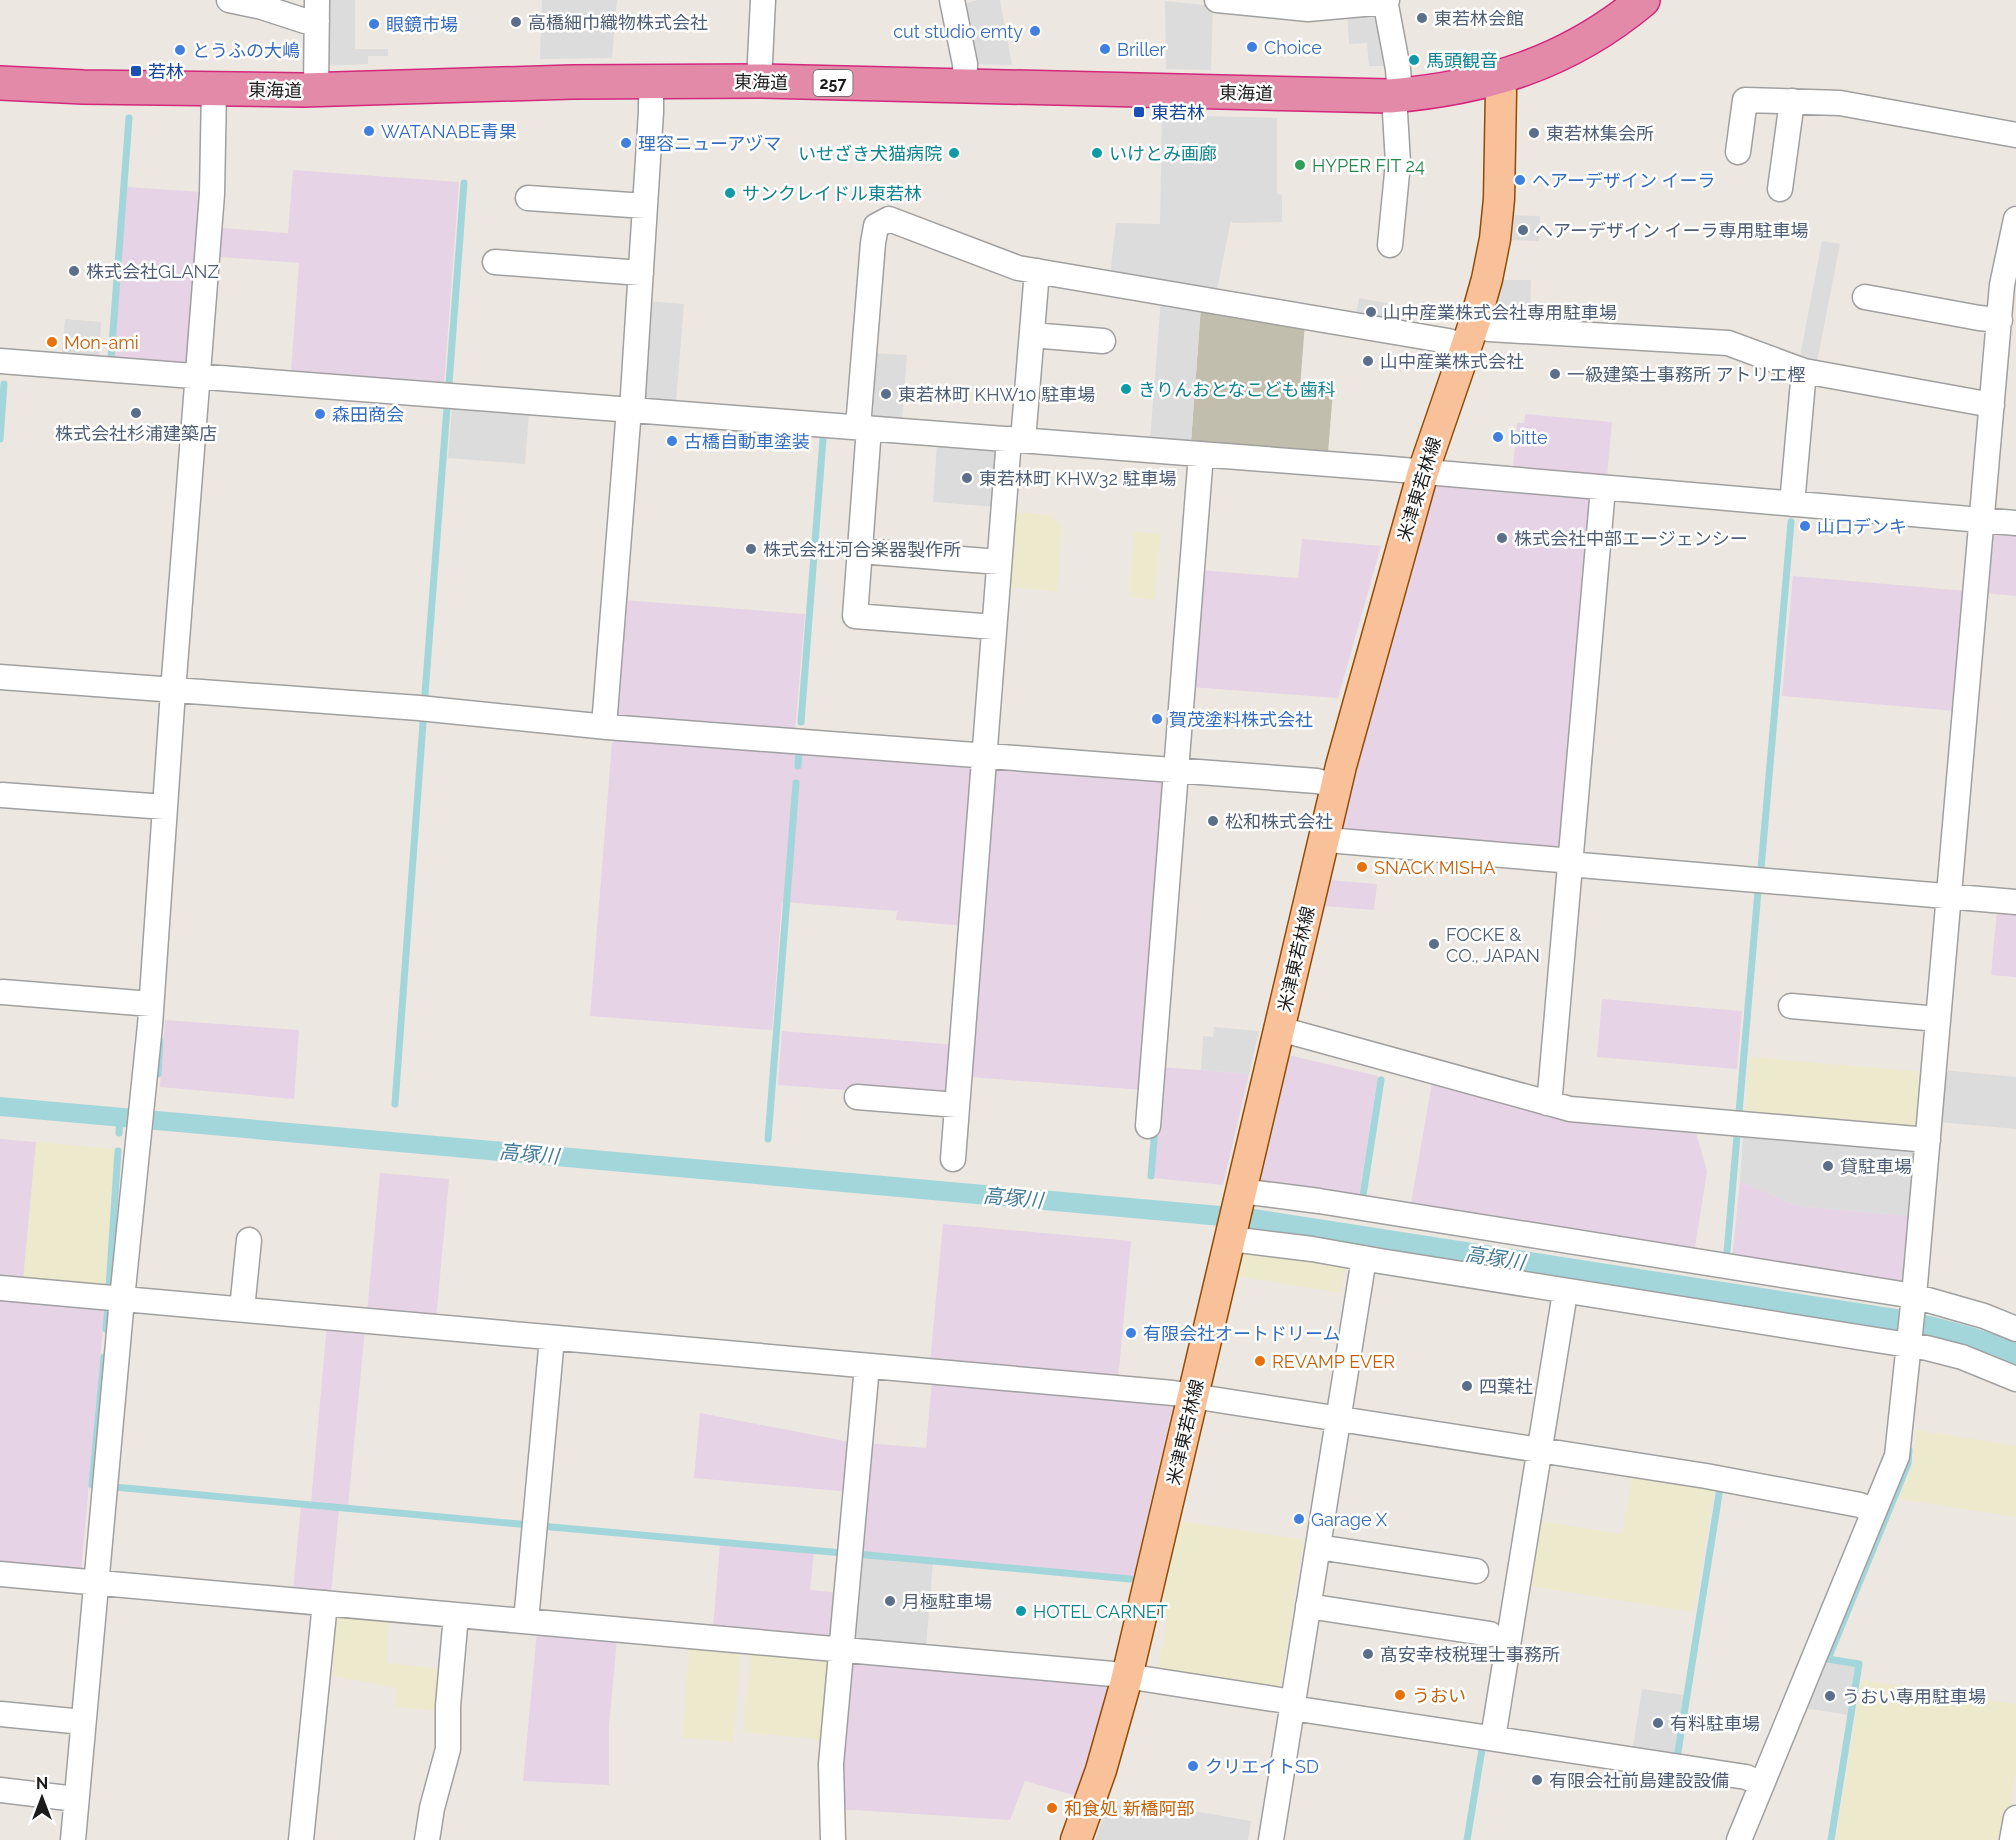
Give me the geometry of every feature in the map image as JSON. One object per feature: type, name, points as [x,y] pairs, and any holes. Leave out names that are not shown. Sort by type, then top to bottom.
[{"type":"highway","name":"東海道","points":[[0,83],[316,90],[572,82],[759,81],[1397,96],[1457,89],[1497,79],[1537,64],[1583,42],[1642,0]]},
{"type":"main road","name":"米津東若林線","points":[[1076,1840],[1101,1770],[1128,1677],[1336,786],[1367,667],[1423,472],[1470,335],[1491,259],[1497,219],[1501,92],[1497,79]]},
{"type":"street","points":[[229,0],[262,7],[305,21],[317,11]]},
{"type":"street","points":[[759,81],[763,0]]},
{"type":"street","points":[[952,0],[965,64],[965,86]]},
{"type":"street","points":[[1227,0],[1308,9],[1386,1],[1398,69],[1398,163],[1390,245]]},
{"type":"street","points":[[316,90],[317,11]]},
{"type":"street","points":[[604,726],[641,273],[651,81]]},
{"type":"street","points":[[73,1840],[151,1004],[212,194],[214,89]]},
{"type":"street","points":[[1738,152],[1745,100],[1840,103],[2016,135]]},
{"type":"street","points":[[1780,189],[1792,101]]},
{"type":"street","points":[[528,198],[645,207]]},
{"type":"street","points":[[994,627],[855,616],[860,551],[873,243],[876,226],[889,219],[1018,268],[1448,341],[1489,329],[1728,343],[1804,371],[1992,405]]},
{"type":"street","points":[[1739,1840],[1898,1456],[1992,405],[2004,336],[2004,272],[2016,219]]},
{"type":"street","points":[[495,262],[641,273]]},
{"type":"street","points":[[953,1159],[999,562],[1032,335],[1037,271]]},
{"type":"street","points":[[1865,297],[1979,318],[2004,336]]},
{"type":"street","points":[[1032,335],[1103,341]]},
{"type":"street","points":[[0,361],[1201,454],[2016,524]]},
{"type":"street","points":[[1792,504],[1804,371]]},
{"type":"street","points":[[1149,1126],[1201,454]]},
{"type":"street","points":[[1547,1103],[1550,1094],[1603,488]]},
{"type":"street","points":[[860,551],[999,562]]},
{"type":"street","points":[[0,677],[419,708],[604,726],[1317,781],[1336,786]]},
{"type":"street","points":[[2,795],[165,807]]},
{"type":"street","points":[[1324,838],[1561,860],[1570,863],[2016,902]]},
{"type":"street","points":[[3,992],[151,1004]]},
{"type":"street","points":[[1791,1006],[1938,1019]]},
{"type":"street","points":[[1280,1029],[1570,1109],[1928,1140]]},
{"type":"street","points":[[857,1097],[957,1105]]},
{"type":"street","points":[[1240,1195],[1319,1201],[1913,1300],[1984,1316],[2016,1329]]},
{"type":"street","points":[[1231,1236],[1908,1344],[1962,1357],[2016,1379]]},
{"type":"street","points":[[242,1309],[249,1240]]},
{"type":"street","points":[[1271,1840],[1364,1258]]},
{"type":"street","points":[[0,1288],[1194,1396],[1706,1476],[1860,1505],[1874,1512]]},
{"type":"street","points":[[1493,1738],[1563,1305]]},
{"type":"street","points":[[526,1621],[552,1338]]},
{"type":"street","points":[[833,1840],[831,1764],[867,1366]]},
{"type":"street","points":[[1318,1546],[1476,1571]]},
{"type":"street","points":[[0,1574],[1128,1677],[1493,1738],[1746,1777],[1762,1784]]},
{"type":"street","points":[[301,1840],[325,1603]]},
{"type":"street","points":[[1308,1606],[1490,1634]]},
{"type":"street","points":[[427,1840],[432,1808],[448,1749],[448,1706],[456,1615]]},
{"type":"street","points":[[1,1714],[84,1722]]},
{"type":"street","points":[[0,1790],[76,1799]]},
{"type":"street","points":[[2012,1840],[2016,1818]]},
{"type":"shaded area","points":[[325,0],[355,0],[355,49],[388,49],[388,56],[368,56],[368,64],[324,66]]},
{"type":"shaded area","points":[[542,0],[617,0],[612,58],[540,59]]},
{"type":"shaded area","points":[[978,0],[1000,0],[1012,65],[972,64],[960,5]]},
{"type":"shaded area","points":[[1165,1],[1213,6],[1211,70],[1166,69]]},
{"type":"shaded area","points":[[1373,11],[1379,16],[1388,66],[1369,66],[1367,43],[1349,44],[1347,14]]},
{"type":"shaded area","points":[[1162,115],[1277,118],[1277,194],[1282,195],[1282,222],[1232,223],[1231,220],[1216,295],[1110,277],[1116,223],[1160,224]]},
{"type":"shaded area","points":[[293,170],[459,182],[444,384],[291,372],[299,263],[220,257],[222,228],[288,233]]},
{"type":"shaded area","points":[[127,187],[201,192],[187,364],[114,358]]},
{"type":"shaded area","name":"ヘアーデザイン イーラ専用駐車場","points":[[1509,215],[1540,216],[1539,241],[1506,240]]},
{"type":"shaded area","points":[[1822,241],[1840,244],[1816,367],[1799,362]]},
{"type":"shaded area","points":[[1500,280],[1531,280],[1530,325],[1490,317]]},
{"type":"shaded area","name":"山中産業株式会社専用駐車場","points":[[1359,298],[1387,303],[1383,325],[1355,320]]},
{"type":"shaded area","points":[[1161,299],[1201,306],[1191,442],[1150,439]]},
{"type":"shaded area","points":[[647,301],[684,304],[676,402],[646,399],[641,394]]},
{"type":"shaded area","points":[[1201,306],[1305,323],[1300,388],[1333,391],[1328,452],[1191,442]]},
{"type":"shaded area","points":[[65,319],[101,322],[99,357],[62,354]]},
{"type":"shaded area","name":"東若林町 KHW10 駐車場","points":[[871,353],[907,355],[902,419],[866,417]]},
{"type":"shaded area","points":[[452,407],[529,413],[525,464],[448,458]]},
{"type":"shaded area","points":[[1525,414],[1612,422],[1607,477],[1513,468],[1517,423],[1524,423]]},
{"type":"shaded area","name":"東若林町 KHW32 駐車場","points":[[937,445],[997,449],[997,507],[933,502]]},
{"type":"shaded area","points":[[1434,484],[1591,498],[1560,852],[1345,834],[1341,829],[1355,769]]},
{"type":"shaded area","points":[[1013,512],[1049,515],[1062,526],[1057,591],[1007,587]]},
{"type":"shaded area","points":[[1134,532],[1160,534],[1155,599],[1129,597]]},
{"type":"shaded area","points":[[1997,533],[2016,535],[2016,596],[1985,593],[1990,539]]},
{"type":"shaded area","points":[[1302,539],[1381,546],[1338,698],[1190,687],[1199,570],[1298,578]]},
{"type":"shaded area","points":[[1793,576],[1966,591],[1956,711],[1782,696]]},
{"type":"shaded area","points":[[623,600],[805,614],[795,731],[621,718],[615,711]]},
{"type":"shaded area","points":[[619,737],[972,764],[966,926],[896,920],[897,911],[782,902],[772,1030],[590,1016],[612,743]]},
{"type":"shaded area","points":[[1000,766],[1161,779],[1167,786],[1143,1090],[969,1077],[993,772]]},
{"type":"shaded area","points":[[1329,880],[1377,884],[1374,910],[1323,906]]},
{"type":"shaded area","points":[[1997,910],[2016,912],[2016,977],[1991,975]]},
{"type":"shaded area","points":[[1602,999],[1742,1011],[1737,1069],[1597,1057]]},
{"type":"shaded area","points":[[165,1020],[299,1030],[294,1099],[160,1087]]},
{"type":"shaded area","points":[[1214,1027],[1259,1031],[1249,1074],[1201,1070],[1203,1036],[1213,1037]]},
{"type":"shaded area","points":[[782,1031],[957,1045],[953,1098],[778,1085]]},
{"type":"shaded area","points":[[1288,1055],[1378,1076],[1358,1203],[1257,1187]]},
{"type":"shaded area","points":[[1750,1057],[1924,1072],[1919,1128],[1745,1118]]},
{"type":"shaded area","points":[[1161,1067],[1249,1074],[1223,1185],[1153,1178]]},
{"type":"shaded area","points":[[1943,1070],[2016,1077],[2016,1129],[1939,1122]]},
{"type":"shaded area","points":[[1433,1077],[1694,1126],[1707,1171],[1694,1254],[1410,1209]]},
{"type":"shaded area","name":"貸駐車場","points":[[1749,1131],[1917,1151],[1911,1216],[1797,1206],[1740,1181],[1743,1136],[1748,1137]]},
{"type":"shaded area","points":[[0,1139],[36,1142],[23,1282],[0,1280]]},
{"type":"shaded area","points":[[36,1142],[115,1149],[106,1289],[23,1282]]},
{"type":"shaded area","points":[[380,1173],[449,1179],[436,1319],[367,1313]]},
{"type":"shaded area","points":[[1740,1181],[1797,1206],[1911,1216],[1905,1288],[1732,1260]]},
{"type":"shaded area","points":[[943,1224],[1131,1241],[1118,1380],[930,1363]]},
{"type":"shaded area","points":[[1243,1248],[1346,1259],[1341,1293],[1237,1276]]},
{"type":"shaded area","points":[[0,1296],[105,1305],[81,1573],[0,1566]]},
{"type":"shaded area","points":[[327,1325],[365,1329],[348,1507],[311,1503]]},
{"type":"shaded area","points":[[932,1380],[1174,1401],[1133,1578],[855,1553],[865,1443],[926,1448]]},
{"type":"shaded area","points":[[700,1413],[855,1443],[850,1492],[694,1478]]},
{"type":"shaded area","points":[[1916,1430],[2016,1446],[2016,1517],[1899,1499],[1913,1465]]},
{"type":"shaded area","points":[[1632,1478],[1714,1490],[1694,1612],[1524,1585],[1534,1520],[1622,1534]]},
{"type":"shaded area","points":[[301,1506],[339,1509],[331,1594],[293,1590]]},
{"type":"shaded area","points":[[1181,1521],[1303,1540],[1279,1692],[1157,1673],[1167,1623],[1164,1594]]},
{"type":"shaded area","points":[[720,1544],[814,1552],[810,1590],[841,1593],[837,1639],[713,1628]]},
{"type":"shaded area","name":"月極駐車場","points":[[854,1556],[933,1563],[926,1647],[847,1640]]},
{"type":"shaded area","points":[[335,1613],[389,1618],[386,1663],[446,1669],[443,1711],[395,1707],[396,1688],[327,1675]]},
{"type":"shaded area","points":[[537,1632],[617,1639],[609,1725],[609,1785],[523,1781]]},
{"type":"shaded area","points":[[690,1645],[741,1650],[733,1742],[682,1738]]},
{"type":"shaded area","points":[[751,1651],[829,1658],[826,1740],[743,1732]]},
{"type":"shaded area","points":[[851,1660],[1106,1683],[1110,1688],[1077,1796],[1025,1781],[1010,1820],[838,1809]]},
{"type":"shaded area","name":"うおい専用駐車場","points":[[1823,1661],[1856,1667],[1848,1715],[1804,1708]]},
{"type":"shaded area","points":[[1862,1680],[2016,1704],[2016,1772],[2003,1840],[1836,1840]]},
{"type":"shaded area","name":"有料駐車場","points":[[1642,1689],[1684,1695],[1674,1758],[1632,1752]]},
{"type":"shaded area","points":[[1108,1804],[1180,1815],[1182,1809],[1251,1821],[1248,1840],[1095,1840]]},
{"type":"water","name":"高塚川","points":[[0,1097],[1254,1209],[1932,1316],[2016,1342],[2016,1367],[1221,1226],[0,1116]]},
{"type":"waterway","points":[[111,358],[129,118]]},
{"type":"waterway","points":[[449,384],[464,183]]},
{"type":"waterway","points":[[0,439],[4,384]]},
{"type":"waterway","points":[[425,694],[447,407]]},
{"type":"waterway","points":[[801,722],[823,439]]},
{"type":"waterway","points":[[1761,869],[1791,522]]},
{"type":"waterway","points":[[395,1104],[423,723]]},
{"type":"waterway","points":[[798,766],[799,751]]},
{"type":"waterway","points":[[768,1139],[796,783]]},
{"type":"waterway","points":[[1727,1252],[1758,891]]},
{"type":"waterway","points":[[158,1074],[160,1041]]},
{"type":"waterway","points":[[1362,1202],[1381,1080]]},
{"type":"waterway","points":[[119,1133],[120,1118]]},
{"type":"waterway","points":[[1151,1176],[1155,1128]]},
{"type":"waterway","points":[[109,1288],[118,1151]]},
{"type":"waterway","points":[[106,1329],[108,1307]]},
{"type":"waterway","points":[[95,1486],[92,1485],[104,1357]]},
{"type":"waterway","points":[[1831,1840],[1859,1664],[1828,1659],[1908,1464],[1909,1450]]},
{"type":"waterway","points":[[114,1487],[530,1525]]},
{"type":"waterway","points":[[1677,1758],[1720,1488],[1715,1487]]},
{"type":"waterway","points":[[540,1526],[843,1553]]},
{"type":"waterway","points":[[856,1554],[1130,1579]]},
{"type":"waterway","points":[[1467,1840],[1482,1749]]},
{"type":"place","name":"東若林会館","points":[[1422,18]]},
{"type":"place","name":"高橋細巾織物株式会社","points":[[516,22]]},
{"type":"place","name":"眼鏡市場","points":[[374,24]]},
{"type":"place","name":"cut studio emty","points":[[1035,31]]},
{"type":"place","name":"Choice","points":[[1252,47]]},
{"type":"place","name":"Briller","points":[[1105,49]]},
{"type":"place","name":"とうふの大嶋","points":[[180,50]]},
{"type":"place","name":"馬頭観音","points":[[1414,60]]},
{"type":"place","name":"若林","points":[[136,71]]},
{"type":"place","name":"東若林","points":[[1139,112]]},
{"type":"place","name":"WATANABE青果","points":[[369,131]]},
{"type":"place","name":"東若林集会所","points":[[1534,133]]},
{"type":"place","name":"理容ニューアヅマ","points":[[626,143]]},
{"type":"place","name":"いせざき犬猫病院","points":[[954,153]]},
{"type":"place","name":"いけとみ画廊","points":[[1097,153]]},
{"type":"place","name":"HYPER FIT 24","points":[[1300,165]]},
{"type":"place","name":"ヘアーデザイン イーラ","points":[[1520,180]]},
{"type":"place","name":"サンクレイドル東若林","points":[[730,193]]},
{"type":"place","name":"ヘアーデザイン イーラ専用駐車場","points":[[1523,230]]},
{"type":"place","name":"株式会社GLANZ","points":[[74,271]]},
{"type":"place","name":"山中産業株式会社専用駐車場","points":[[1371,312]]},
{"type":"place","name":"Mon-ami","points":[[52,342]]},
{"type":"place","name":"山中産業株式会社","points":[[1368,361]]},
{"type":"place","name":"一級建築士事務所 アトリエ樫","points":[[1555,374]]},
{"type":"place","name":"きりんおとなこども歯科","points":[[1126,389]]},
{"type":"place","name":"東若林町 KHW10 駐車場","points":[[886,394]]},
{"type":"place","name":"株式会社杉浦建築店","points":[[136,413]]},
{"type":"place","name":"森田商会","points":[[320,414]]},
{"type":"place","name":"bitte","points":[[1498,437]]},
{"type":"place","name":"古橋自動車塗装","points":[[672,441]]},
{"type":"place","name":"東若林町 KHW32 駐車場","points":[[967,478]]},
{"type":"place","name":"山口デンキ","points":[[1805,526]]},
{"type":"place","name":"株式会社中部エージェンシー","points":[[1502,538]]},
{"type":"place","name":"株式会社河合楽器製作所","points":[[751,549]]},
{"type":"place","name":"賀茂塗料株式会社","points":[[1157,719]]},
{"type":"place","name":"松和株式会社","points":[[1213,821]]},
{"type":"place","name":"SNACK MISHA","points":[[1362,867]]},
{"type":"place","name":"FOCKE & CO., JAPAN","points":[[1434,944]]},
{"type":"place","name":"貸駐車場","points":[[1828,1166]]},
{"type":"place","name":"有限会社オートドリーム","points":[[1131,1333]]},
{"type":"place","name":"REVAMP EVER","points":[[1260,1361]]},
{"type":"place","name":"四葉社","points":[[1467,1386]]},
{"type":"place","name":"Garage X","points":[[1299,1519]]},
{"type":"place","name":"月極駐車場","points":[[890,1601]]},
{"type":"place","name":"HOTEL CARNET","points":[[1021,1611]]},
{"type":"place","name":"髙安幸枝税理士事務所","points":[[1368,1654]]},
{"type":"place","name":"うおい","points":[[1400,1695]]},
{"type":"place","name":"うおい専用駐車場","points":[[1830,1696]]},
{"type":"place","name":"有料駐車場","points":[[1658,1723]]},
{"type":"place","name":"クリエイトSD","points":[[1193,1766]]},
{"type":"place","name":"有限会社前島建設設備","points":[[1537,1780]]},
{"type":"place","name":"和食処 新橋阿部","points":[[1052,1808]]}]
